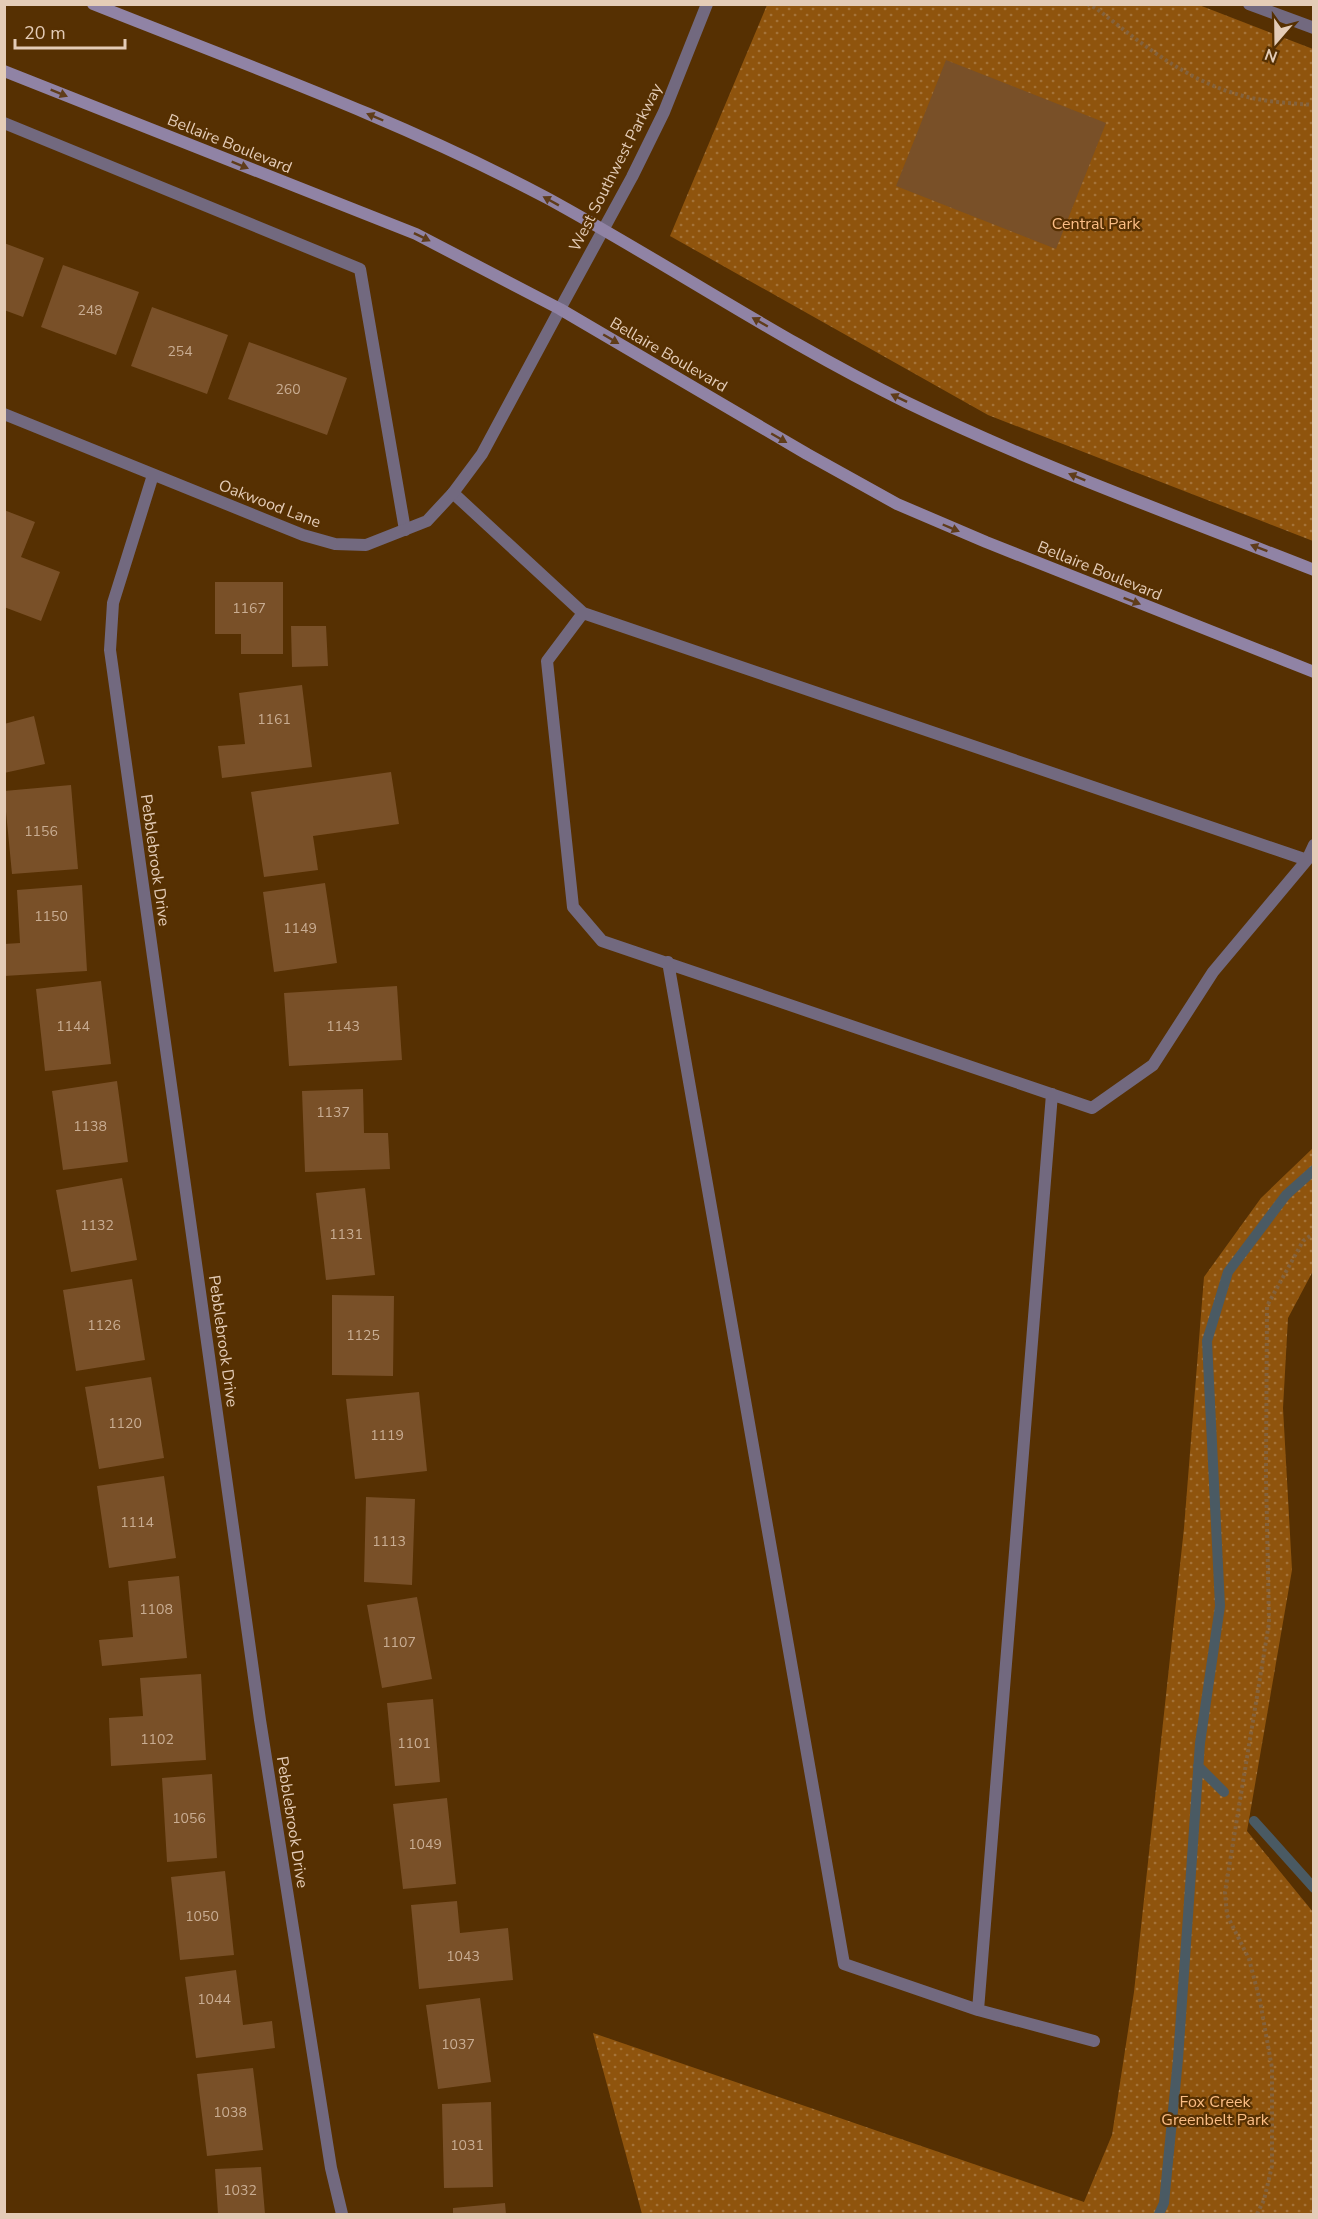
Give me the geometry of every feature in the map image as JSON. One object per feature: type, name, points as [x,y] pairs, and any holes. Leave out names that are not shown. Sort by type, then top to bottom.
[{"type":"main road","points":[[93,4],[436,143],[547,198],[856,377],[909,404],[1068,473],[1314,570]]},
{"type":"main road","name":"Bellaire Boulevard","points":[[4,72],[416,234],[560,309],[897,504],[986,543],[1314,672]]},
{"type":"street","name":"West Southwest Parkway","points":[[560,309],[632,177],[664,112],[707,4]]},
{"type":"street","points":[[1249,4],[1314,28]]},
{"type":"street","points":[[4,123],[360,268],[405,530]]},
{"type":"street","name":"Oakwood Lane","points":[[4,414],[303,535],[335,544],[366,545],[427,522],[453,493],[482,454],[560,309]]},
{"type":"street","name":"Pebblebrook Drive","points":[[153,475],[113,603],[110,650],[260,1720],[330,2156],[342,2214]]},
{"type":"street","points":[[453,493],[583,613],[1307,860]]},
{"type":"street","points":[[583,613],[547,661],[573,907],[602,941],[1092,1108],[1153,1065],[1213,972],[1307,860],[1314,845]]},
{"type":"street","points":[[668,962],[844,1964],[978,2010],[1094,2041]]},
{"type":"street","points":[[978,2010],[1052,1094]]},
{"type":"path","points":[[1087,4],[1097,9],[1176,69],[1220,89],[1242,96],[1314,105]]},
{"type":"path","points":[[1257,2214],[1264,2200],[1272,2166],[1272,2068],[1249,1959],[1227,1915],[1225,1892],[1269,1623],[1266,1476],[1267,1306],[1303,1241],[1314,1233]]},
{"type":"green space","name":"Central Park","points":[[767,5],[1199,5],[1313,49],[1313,541],[988,415],[670,236]]},
{"type":"green space","name":"Fox Creek Greenbelt Park","points":[[1313,1148],[1313,1271],[1288,1318],[1283,1408],[1292,1570],[1247,1831],[1313,1912],[1313,2214],[642,2214],[593,2033],[1084,2202],[1112,2135],[1134,1992],[1184,1528],[1204,1277],[1261,1198]]},
{"type":"building","points":[[946,60],[1106,123],[1056,249],[896,186]]},
{"type":"building","points":[[4,243],[44,258],[23,317],[4,310]]},
{"type":"building","points":[[63,265],[139,292],[116,355],[41,327]]},
{"type":"building","points":[[152,307],[228,335],[207,394],[131,366]]},
{"type":"building","points":[[249,342],[347,378],[327,435],[228,399]]},
{"type":"building","points":[[4,510],[35,522],[21,557],[60,572],[41,621],[4,607]]},
{"type":"building","points":[[215,582],[283,582],[283,654],[241,654],[241,634],[215,634]]},
{"type":"building","points":[[291,626],[326,626],[328,666],[292,667]]},
{"type":"building","points":[[302,685],[312,767],[222,778],[218,746],[245,744],[239,693]]},
{"type":"building","points":[[34,716],[45,764],[4,773],[4,724]]},
{"type":"building","points":[[391,772],[399,824],[313,836],[318,870],[264,877],[251,792]]},
{"type":"building","points":[[71,785],[78,869],[12,874],[4,791]]},
{"type":"building","points":[[325,883],[337,963],[274,972],[263,892]]},
{"type":"building","points":[[82,885],[87,971],[4,976],[4,944],[20,943],[17,890]]},
{"type":"building","points":[[101,981],[111,1064],[45,1071],[36,989]]},
{"type":"building","points":[[397,986],[402,1060],[289,1066],[284,993]]},
{"type":"building","points":[[117,1081],[128,1162],[63,1170],[52,1091]]},
{"type":"building","points":[[363,1089],[364,1133],[388,1133],[390,1169],[305,1172],[302,1091]]},
{"type":"building","points":[[122,1178],[137,1260],[71,1272],[56,1190]]},
{"type":"building","points":[[365,1188],[375,1275],[326,1280],[316,1193]]},
{"type":"building","points":[[132,1279],[145,1360],[76,1371],[63,1290]]},
{"type":"building","points":[[332,1295],[394,1296],[393,1376],[332,1375]]},
{"type":"building","points":[[151,1377],[164,1458],[99,1469],[85,1387]]},
{"type":"building","points":[[419,1392],[427,1471],[355,1479],[346,1399]]},
{"type":"building","points":[[164,1476],[176,1558],[109,1568],[97,1486]]},
{"type":"building","points":[[366,1497],[415,1499],[412,1585],[364,1582]]},
{"type":"building","points":[[179,1576],[187,1658],[102,1666],[99,1640],[133,1637],[128,1581]]},
{"type":"building","points":[[417,1597],[432,1679],[382,1688],[367,1605]]},
{"type":"building","points":[[201,1674],[206,1760],[111,1766],[109,1718],[143,1716],[140,1678]]},
{"type":"building","points":[[433,1699],[440,1782],[395,1786],[387,1703]]},
{"type":"building","points":[[212,1774],[217,1858],[167,1862],[162,1778]]},
{"type":"building","points":[[447,1798],[456,1884],[403,1889],[393,1804]]},
{"type":"building","points":[[225,1871],[234,1955],[180,1960],[171,1877]]},
{"type":"building","points":[[457,1901],[460,1933],[508,1928],[513,1980],[419,1989],[411,1905]]},
{"type":"building","points":[[236,1970],[243,2025],[272,2021],[275,2048],[196,2058],[185,1977]]},
{"type":"building","points":[[480,1998],[491,2082],[438,2089],[426,2005]]},
{"type":"building","points":[[253,2068],[263,2150],[207,2156],[197,2074]]},
{"type":"building","points":[[491,2102],[493,2187],[444,2188],[442,2104]]},
{"type":"building","points":[[261,2167],[265,2214],[218,2214],[215,2169]]},
{"type":"building","points":[[505,2203],[506,2214],[453,2214],[453,2208]]},
{"type":"waterway","points":[[1159,2214],[1164,2203],[1178,2059],[1200,1743],[1220,1606],[1207,1341],[1228,1272],[1286,1195],[1314,1170]]},
{"type":"waterway","points":[[1198,1766],[1224,1792]]},
{"type":"waterway","points":[[1254,1821],[1314,1888]]}]
